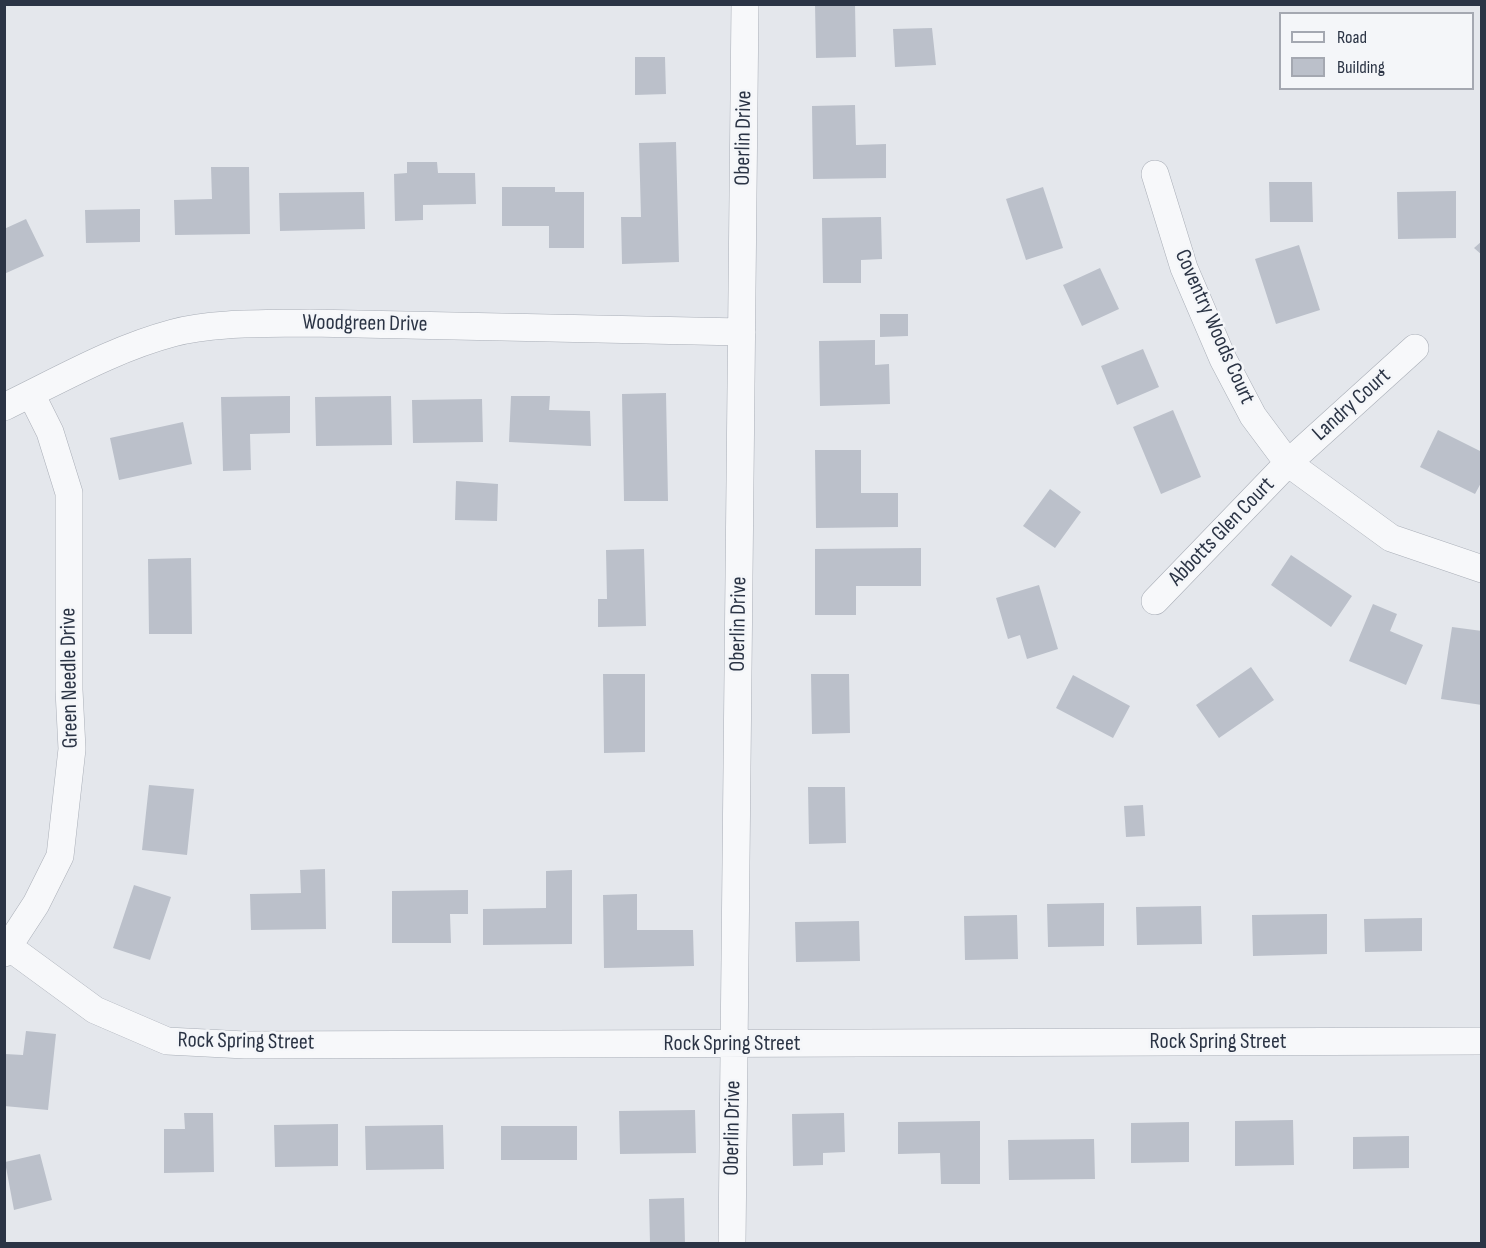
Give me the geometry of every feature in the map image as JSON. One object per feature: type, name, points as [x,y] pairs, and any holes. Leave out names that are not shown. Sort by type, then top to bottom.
[{"type":"street","name":"Oberlin Drive","points":[[732,1244],[745,4]]},
{"type":"street","name":"Coventry Woods Court","points":[[1155,174],[1184,268],[1223,359],[1253,416],[1288,463],[1391,538],[1482,569]]},
{"type":"street","name":"Woodgreen Drive","points":[[4,407],[111,354],[174,333],[245,325],[310,323],[742,332]]},
{"type":"street","name":"Landry Court","points":[[1288,463],[1415,348]]},
{"type":"street","name":"Green Needle Drive","points":[[7,950],[36,904],[60,856],[72,749],[69,690],[69,493],[50,432],[31,394]]},
{"type":"street","name":"Abbotts Glen Court","points":[[1155,601],[1288,463]]},
{"type":"street","name":"Rock Spring Street","points":[[7,950],[94,1010],[167,1041],[245,1045],[1482,1041]]},
{"type":"building","points":[[815,4],[855,4],[856,57],[816,58]]},
{"type":"building","points":[[932,28],[936,65],[895,67],[893,29]]},
{"type":"building","points":[[635,57],[665,57],[666,94],[635,95]]},
{"type":"building","points":[[855,105],[856,145],[886,144],[886,178],[813,179],[812,106]]},
{"type":"building","points":[[676,142],[679,262],[622,264],[621,217],[641,217],[639,143]]},
{"type":"building","points":[[407,162],[437,162],[438,173],[475,173],[476,204],[423,205],[423,220],[395,221],[394,174],[407,173]]},
{"type":"building","points":[[211,167],[249,167],[250,234],[175,235],[174,200],[212,199]]},
{"type":"building","points":[[1269,182],[1312,182],[1313,222],[1270,222]]},
{"type":"building","points":[[502,187],[555,187],[555,192],[584,192],[584,248],[549,248],[549,226],[502,226]]},
{"type":"building","points":[[1043,187],[1063,248],[1026,260],[1006,199]]},
{"type":"building","points":[[1456,191],[1456,238],[1398,239],[1397,192]]},
{"type":"building","points":[[364,192],[365,229],[280,231],[279,193]]},
{"type":"building","points":[[140,209],[140,242],[86,243],[85,210]]},
{"type":"building","points":[[881,217],[882,259],[861,260],[861,283],[823,283],[822,218]]},
{"type":"building","points":[[26,219],[44,256],[4,274],[4,229]]},
{"type":"building","points":[[1482,241],[1482,255],[1474,248]]},
{"type":"building","points":[[1299,245],[1320,310],[1276,324],[1255,259]]},
{"type":"building","points":[[1100,268],[1119,309],[1082,326],[1063,285]]},
{"type":"building","points":[[880,314],[908,314],[908,336],[880,337]]},
{"type":"building","points":[[875,340],[875,365],[889,364],[890,404],[820,406],[819,341]]},
{"type":"building","points":[[1143,349],[1159,387],[1117,405],[1101,366]]},
{"type":"building","points":[[666,393],[668,501],[624,501],[622,394]]},
{"type":"building","points":[[290,396],[290,433],[250,434],[251,470],[223,471],[221,397]]},
{"type":"building","points":[[391,396],[392,445],[316,446],[315,397]]},
{"type":"building","points":[[511,396],[550,396],[549,410],[590,411],[591,446],[509,442]]},
{"type":"building","points":[[482,399],[483,442],[413,443],[412,400]]},
{"type":"building","points":[[1173,410],[1201,477],[1161,494],[1133,427]]},
{"type":"building","points":[[183,422],[192,464],[119,480],[110,438]]},
{"type":"building","points":[[1438,430],[1482,452],[1482,481],[1475,494],[1420,467]]},
{"type":"building","points":[[815,450],[861,450],[861,493],[898,493],[898,527],[816,528]]},
{"type":"building","points":[[456,481],[498,484],[497,521],[455,520]]},
{"type":"building","points":[[1050,489],[1081,512],[1055,548],[1023,526]]},
{"type":"building","points":[[921,548],[921,586],[856,586],[856,615],[815,615],[815,549]]},
{"type":"building","points":[[644,549],[646,626],[598,627],[598,599],[607,599],[606,550]]},
{"type":"building","points":[[1291,555],[1352,596],[1331,627],[1271,585]]},
{"type":"building","points":[[191,558],[192,634],[149,634],[148,559]]},
{"type":"building","points":[[1039,585],[1058,649],[1027,659],[1020,635],[1008,639],[996,598]]},
{"type":"building","points":[[1373,604],[1397,614],[1390,631],[1423,645],[1406,685],[1349,661]]},
{"type":"building","points":[[1452,627],[1482,631],[1482,705],[1441,699]]},
{"type":"building","points":[[1251,667],[1274,700],[1219,738],[1196,705]]},
{"type":"building","points":[[603,674],[645,674],[645,752],[604,753]]},
{"type":"building","points":[[811,674],[849,674],[850,733],[812,734]]},
{"type":"building","points":[[1073,675],[1130,706],[1113,738],[1056,708]]},
{"type":"building","points":[[149,785],[194,789],[187,855],[142,850]]},
{"type":"building","points":[[808,787],[845,787],[846,843],[809,844]]},
{"type":"building","points":[[1143,805],[1145,836],[1126,837],[1124,806]]},
{"type":"building","points":[[325,869],[326,929],[251,930],[250,894],[301,893],[300,870]]},
{"type":"building","points":[[572,870],[572,944],[483,945],[483,909],[546,908],[546,871]]},
{"type":"building","points":[[134,885],[171,897],[150,960],[113,948]]},
{"type":"building","points":[[468,890],[468,914],[450,914],[451,943],[392,943],[392,891]]},
{"type":"building","points":[[637,894],[637,930],[693,930],[694,966],[604,968],[603,895]]},
{"type":"building","points":[[1104,903],[1104,946],[1048,947],[1047,904]]},
{"type":"building","points":[[1201,906],[1202,944],[1137,945],[1136,907]]},
{"type":"building","points":[[1327,914],[1327,954],[1253,956],[1252,915]]},
{"type":"building","points":[[1017,915],[1018,959],[965,960],[964,916]]},
{"type":"building","points":[[1422,918],[1422,951],[1365,952],[1364,919]]},
{"type":"building","points":[[859,921],[860,961],[796,962],[795,922]]},
{"type":"building","points":[[26,1031],[56,1034],[48,1110],[4,1106],[5,1054],[23,1055]]},
{"type":"building","points":[[695,1110],[696,1153],[620,1154],[619,1111]]},
{"type":"building","points":[[184,1113],[213,1113],[214,1172],[164,1173],[164,1129],[185,1129]]},
{"type":"building","points":[[844,1113],[845,1152],[823,1153],[823,1165],[793,1166],[792,1114]]},
{"type":"building","points":[[1293,1120],[1294,1165],[1235,1166],[1235,1121]]},
{"type":"building","points":[[980,1121],[980,1184],[941,1184],[940,1153],[898,1154],[898,1122]]},
{"type":"building","points":[[1189,1122],[1189,1162],[1131,1163],[1131,1123]]},
{"type":"building","points":[[338,1124],[338,1166],[275,1167],[274,1125]]},
{"type":"building","points":[[443,1125],[444,1169],[366,1170],[365,1126]]},
{"type":"building","points":[[501,1126],[577,1126],[577,1160],[501,1160]]},
{"type":"building","points":[[1409,1136],[1409,1168],[1353,1169],[1353,1137]]},
{"type":"building","points":[[1094,1139],[1095,1179],[1009,1180],[1008,1140]]},
{"type":"building","points":[[40,1154],[52,1200],[14,1210],[5,1162]]},
{"type":"building","points":[[684,1198],[685,1244],[650,1244],[649,1199]]}]
